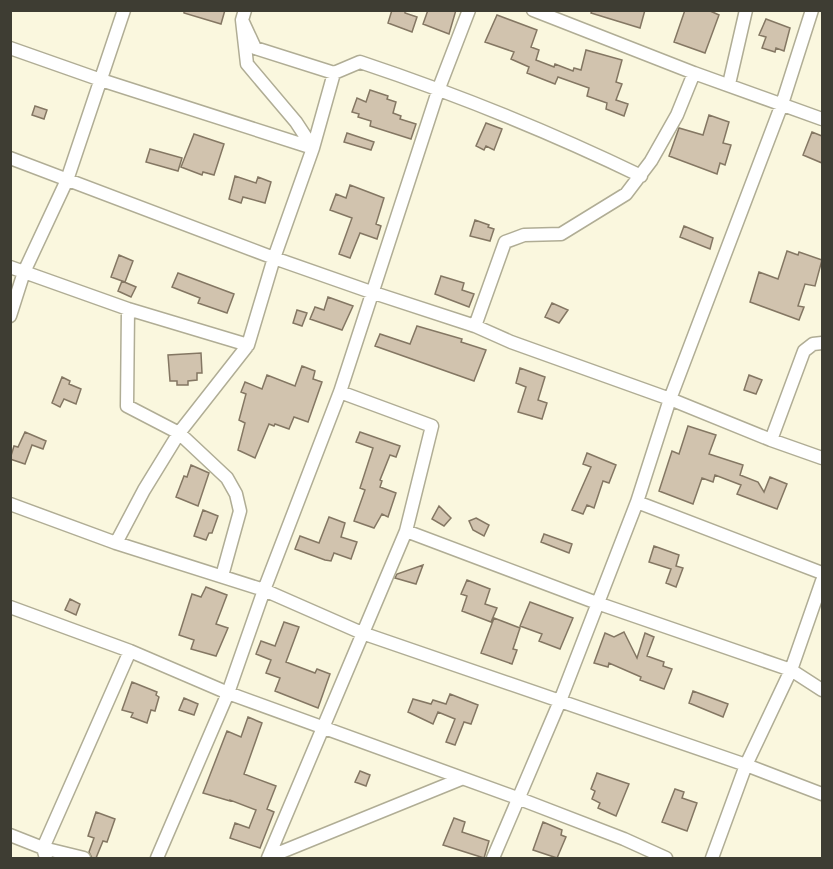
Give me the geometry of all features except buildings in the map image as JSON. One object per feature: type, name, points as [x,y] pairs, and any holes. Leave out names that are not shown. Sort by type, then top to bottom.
[{"type":"street","points":[[10,316],[24,272],[67,180],[124,10]]},
{"type":"street","points":[[157,858],[228,693],[264,591],[340,392],[439,88],[469,10]]},
{"type":"street","points":[[533,10],[694,73],[822,119]]},
{"type":"street","points":[[729,84],[746,10]]},
{"type":"street","points":[[493,858],[560,701],[637,502],[670,399],[782,104],[812,10]]},
{"type":"street","points":[[244,15],[247,64],[296,122],[313,148]]},
{"type":"street","points":[[244,15],[255,48],[334,73],[360,62],[439,88],[582,148],[641,176]]},
{"type":"street","points":[[10,48],[101,80],[313,148]]},
{"type":"street","points":[[116,543],[144,490],[179,433],[248,345],[274,258],[313,148],[334,73]]},
{"type":"street","points":[[475,326],[505,242],[524,235],[561,234],[626,194],[641,176],[677,115],[694,73]]},
{"type":"street","points":[[10,158],[274,258],[475,326],[511,342],[670,399],[822,458]]},
{"type":"street","points":[[10,267],[128,309],[248,345]]},
{"type":"street","points":[[128,309],[127,406],[179,433],[227,478],[236,494],[240,511],[222,576]]},
{"type":"street","points":[[771,440],[804,351],[813,344],[822,344]]},
{"type":"street","points":[[269,858],[406,531],[432,426],[340,392]]},
{"type":"street","points":[[637,502],[822,573]]},
{"type":"street","points":[[10,504],[116,543],[222,576],[264,591],[362,633],[746,765],[822,794]]},
{"type":"street","points":[[406,531],[597,603],[791,670],[822,690]]},
{"type":"street","points":[[712,858],[746,765],[791,670],[822,581]]},
{"type":"street","points":[[10,608],[130,651],[228,693],[520,799],[624,839],[666,858]]},
{"type":"street","points":[[45,853],[130,651]]},
{"type":"street","points":[[269,858],[461,779]]},
{"type":"street","points":[[10,835],[45,853],[84,858]]}]
